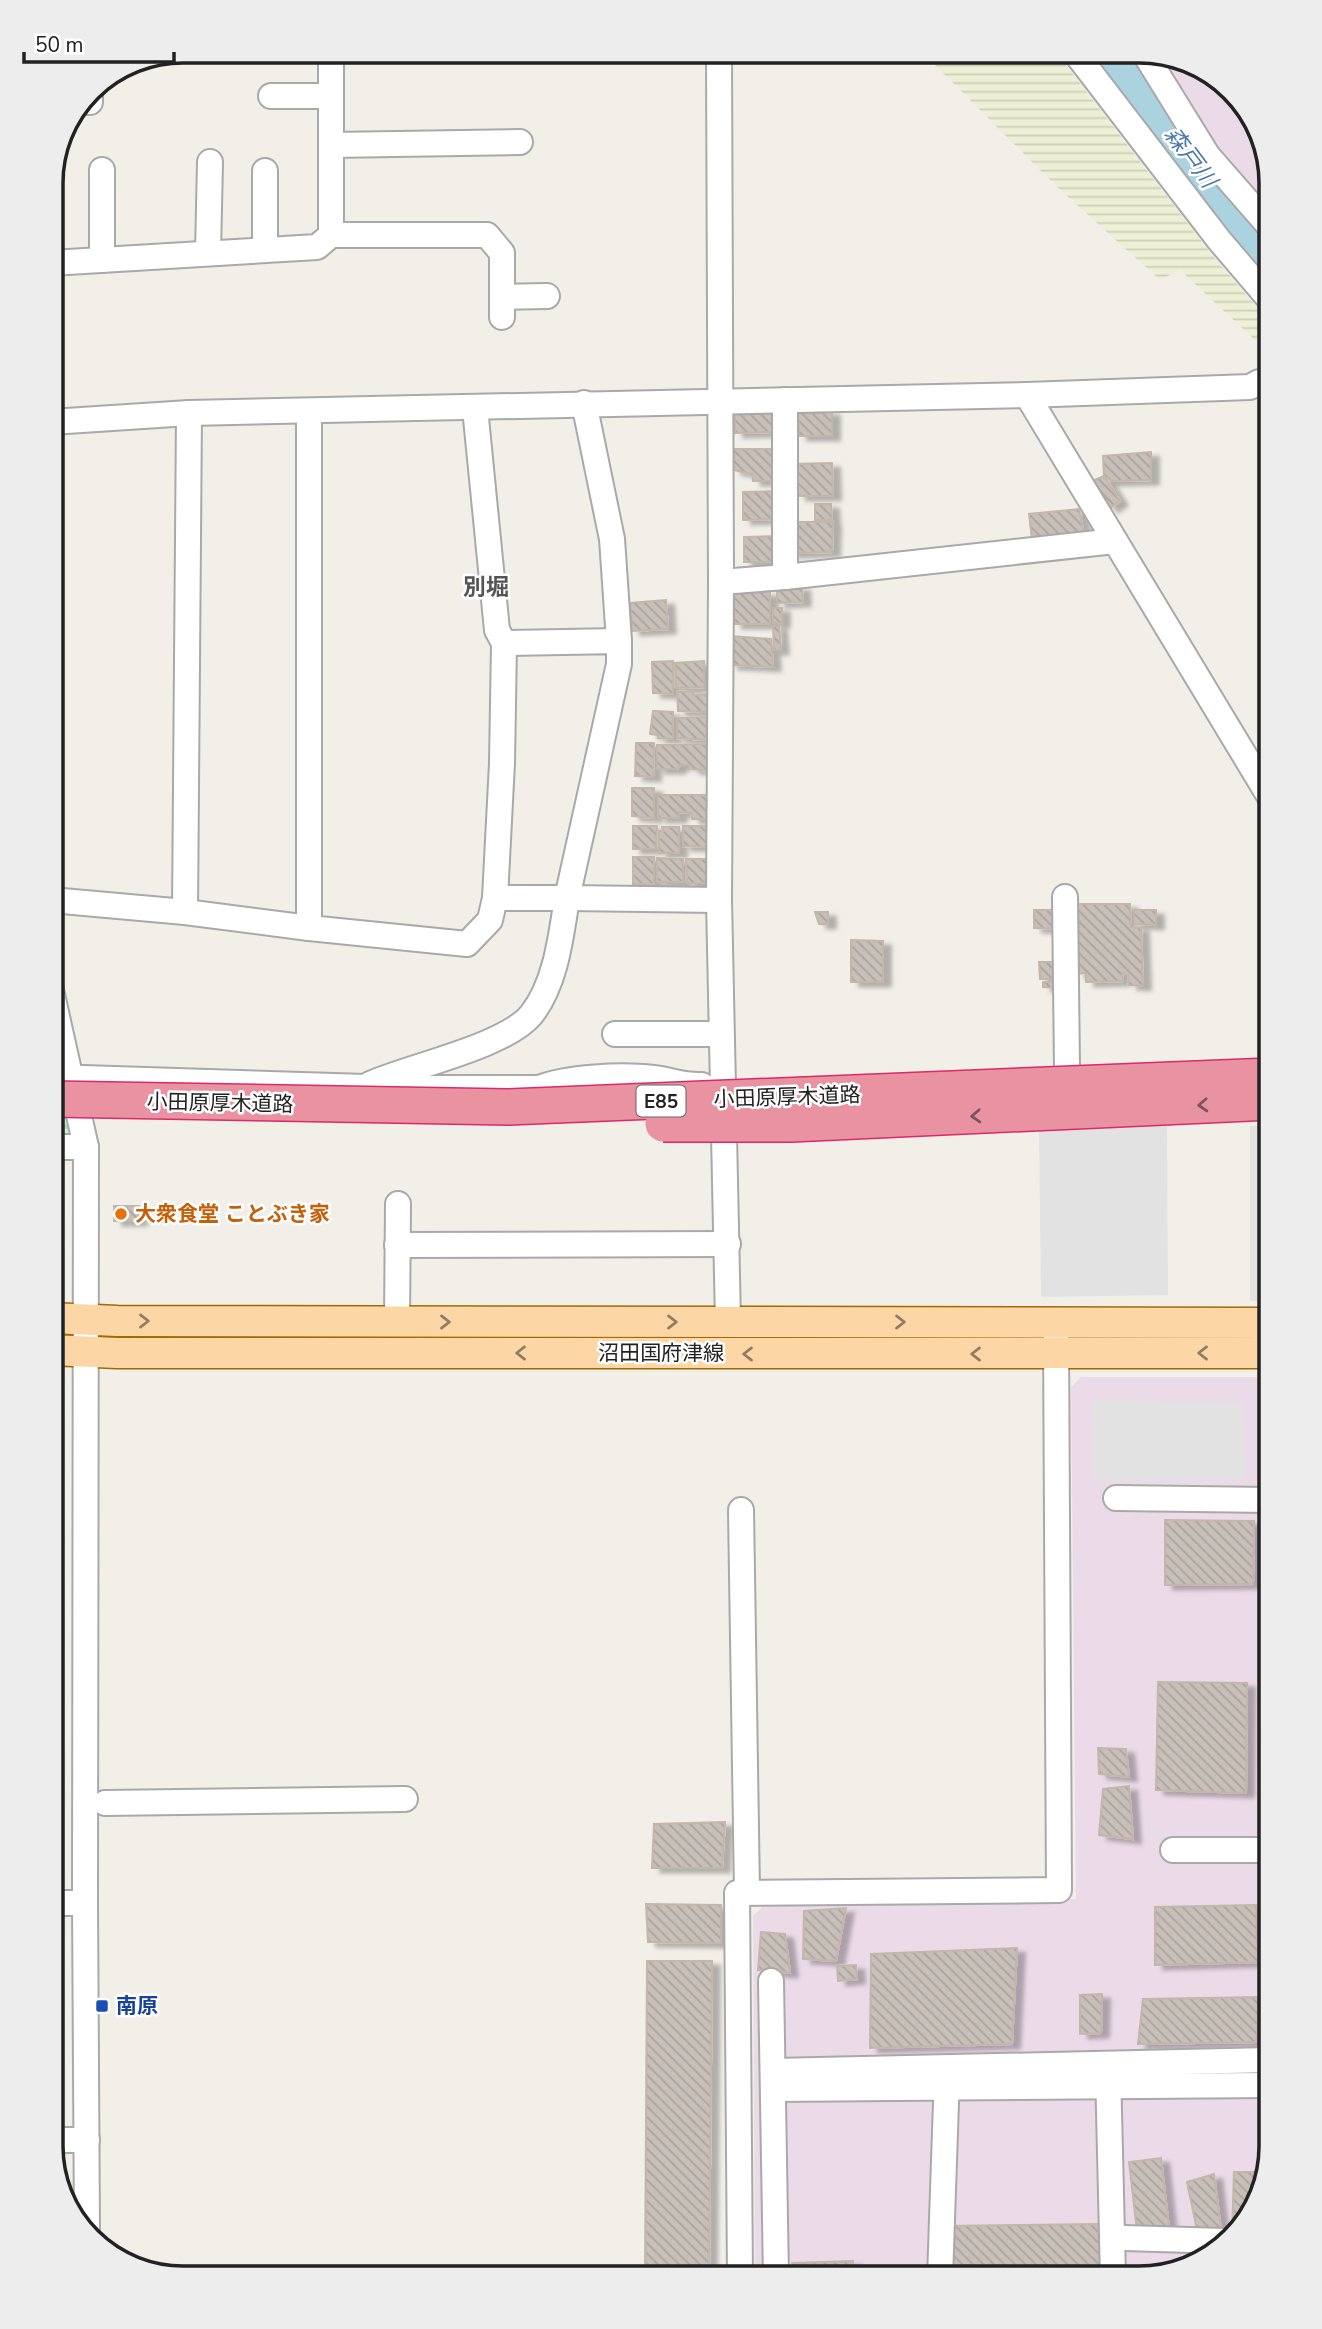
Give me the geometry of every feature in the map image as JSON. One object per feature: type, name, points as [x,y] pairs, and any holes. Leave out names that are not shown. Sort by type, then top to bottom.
[{"type":"highway","name":"小田原厚木道路","points":[[63,1085],[508,1107],[1259,1076]]},
{"type":"highway","name":"小田原厚木道路","points":[[63,1122],[791,1124],[1259,1103]]},
{"type":"main road","name":"沼田国府津線","points":[[63,1319],[397,1322],[1259,1323]]},
{"type":"main road","name":"沼田国府津線","points":[[63,1350],[1259,1353]]},
{"type":"street","points":[[331,63],[331,234]]},
{"type":"street","points":[[719,63],[719,900],[728,1322]]},
{"type":"street","points":[[1082,63],[1219,240],[1259,287]]},
{"type":"street","points":[[1151,63],[1208,156],[1259,214]]},
{"type":"street","points":[[271,96],[331,96]]},
{"type":"street","points":[[331,145],[520,142]]},
{"type":"street","points":[[208,253],[210,162]]},
{"type":"street","points":[[102,170],[102,260]]},
{"type":"street","points":[[265,171],[265,249]]},
{"type":"street","points":[[63,262],[317,247],[331,234],[487,235],[502,253],[502,307],[547,296]]},
{"type":"street","points":[[63,421],[189,413],[1027,395],[1250,387],[1259,382]]},
{"type":"street","points":[[1027,395],[1259,779]]},
{"type":"street","points":[[785,400],[785,577]]},
{"type":"street","points":[[366,1086],[397,1072],[487,1042],[530,1016],[546,987],[555,961],[619,664],[612,539],[584,403]]},
{"type":"street","points":[[63,901],[467,944],[490,919],[495,898],[502,763],[504,643],[497,630],[475,408]]},
{"type":"street","points":[[309,411],[309,928]]},
{"type":"street","points":[[185,912],[189,413]]},
{"type":"street","points":[[721,582],[1115,541]]},
{"type":"street","points":[[504,643],[619,641]]},
{"type":"street","points":[[1065,897],[1067,1068]]},
{"type":"street","points":[[495,898],[719,900]]},
{"type":"street","points":[[615,1034],[720,1034]]},
{"type":"street","points":[[63,1085],[539,1088],[560,1080],[653,1078],[682,1086],[1259,1060]]},
{"type":"street","points":[[63,1096],[86,1147],[85,1903],[88,2219]]},
{"type":"street","points":[[63,1147],[86,1147]]},
{"type":"street","points":[[397,1322],[398,1204]]},
{"type":"street","points":[[397,1245],[728,1244]]},
{"type":"street","points":[[740,2266],[737,1893],[1059,1890],[1056,1323]]},
{"type":"street","points":[[1116,1498],[1259,1500]]},
{"type":"street","points":[[741,1510],[747,1893]]},
{"type":"street","points":[[105,1803],[405,1799]]},
{"type":"street","points":[[1173,1850],[1259,1850]]},
{"type":"street","points":[[63,1903],[85,1903]]},
{"type":"street","points":[[771,1981],[776,2266]]},
{"type":"street","points":[[773,2080],[947,2079],[1108,2074],[1259,2061]]},
{"type":"street","points":[[1108,2074],[1259,2084]]},
{"type":"street","points":[[1108,2074],[1112,2266]]},
{"type":"street","points":[[940,2266],[947,2079]]},
{"type":"street","points":[[63,2140],[87,2140]]},
{"type":"street","points":[[1124,2238],[1212,2241]]},
{"type":"shaded area","points":[[1118,63],[1147,63],[1178,69],[1206,83],[1229,104],[1247,130],[1255,152],[1259,183],[1259,225]]},
{"type":"shaded area","points":[[1167,1124],[1168,1295],[1041,1297],[1039,1129]]},
{"type":"shaded area","points":[[1250,1126],[1259,1126],[1259,1301],[1250,1301]]},
{"type":"shaded area","points":[[1081,1377],[1259,1377],[1259,2146],[1250,2192],[1239,2213],[1206,2246],[1192,2254],[1155,2265],[755,2266],[753,1916],[768,1901],[1076,1899],[1071,1387]]},
{"type":"shaded area","points":[[1091,1400],[1242,1403],[1245,1479],[1094,1481]]},
{"type":"green space","points":[[933,63],[1064,63],[1212,255],[1259,310],[1259,344],[1180,270],[1160,280],[1056,186]]},
{"type":"green space","points":[[63,1088],[64,1088],[75,1139],[63,1139]]},
{"type":"building","points":[[774,407],[774,432],[735,433],[734,408]]},
{"type":"building","points":[[832,411],[832,436],[799,436],[798,412]]},
{"type":"building","points":[[732,449],[779,449],[779,481],[753,481],[752,474],[733,470]]},
{"type":"building","points":[[1151,452],[1151,480],[1111,481],[1104,476],[1103,456]]},
{"type":"building","points":[[832,463],[833,496],[798,496],[797,478],[793,477],[792,464]]},
{"type":"building","points":[[1104,476],[1120,501],[1110,508],[1092,481]]},
{"type":"building","points":[[778,491],[778,519],[743,520],[743,492]]},
{"type":"building","points":[[815,504],[831,504],[832,520],[815,520]]},
{"type":"building","points":[[1079,509],[1084,535],[1032,540],[1029,514]]},
{"type":"building","points":[[790,522],[833,522],[832,552],[790,553]]},
{"type":"building","points":[[778,536],[778,562],[744,562],[744,537]]},
{"type":"building","points":[[802,586],[803,602],[777,603],[777,588]]},
{"type":"building","points":[[733,592],[770,592],[770,624],[734,624]]},
{"type":"building","points":[[666,600],[668,629],[632,631],[630,603]]},
{"type":"building","points":[[773,608],[782,608],[782,623],[773,623]]},
{"type":"building","points":[[773,626],[779,626],[781,650],[774,650]]},
{"type":"building","points":[[730,636],[771,639],[773,667],[730,665]]},
{"type":"building","points":[[673,661],[673,694],[653,693],[652,662]]},
{"type":"building","points":[[704,661],[704,687],[676,688],[675,663]]},
{"type":"building","points":[[693,691],[693,695],[707,694],[707,712],[678,711],[677,692]]},
{"type":"building","points":[[653,711],[673,712],[673,739],[658,738],[658,735],[650,734]]},
{"type":"building","points":[[707,717],[706,740],[677,738],[677,718]]},
{"type":"building","points":[[636,743],[654,743],[653,777],[635,776]]},
{"type":"building","points":[[714,744],[711,771],[692,769],[690,765],[680,765],[677,769],[657,769],[657,745]]},
{"type":"building","points":[[632,788],[654,788],[654,818],[632,816]]},
{"type":"building","points":[[658,795],[714,795],[711,819],[692,819],[691,813],[679,812],[679,818],[658,818]]},
{"type":"building","points":[[633,826],[657,826],[656,849],[633,849]]},
{"type":"building","points":[[683,826],[707,826],[710,847],[683,846]]},
{"type":"building","points":[[662,827],[679,827],[679,853],[659,853],[659,831],[663,831]]},
{"type":"building","points":[[633,857],[654,857],[654,884],[633,884]]},
{"type":"building","points":[[657,858],[683,859],[683,882],[657,882]]},
{"type":"building","points":[[686,859],[716,859],[716,883],[687,883]]},
{"type":"building","points":[[1073,904],[1130,904],[1131,927],[1141,928],[1143,986],[1129,985],[1128,974],[1122,973],[1123,981],[1086,982],[1086,973],[1077,974]]},
{"type":"building","points":[[1034,910],[1052,910],[1052,914],[1057,915],[1057,929],[1034,928]]},
{"type":"building","points":[[1134,910],[1156,910],[1156,925],[1134,924]]},
{"type":"building","points":[[815,912],[828,912],[828,924],[819,924]]},
{"type":"building","points":[[851,940],[883,941],[883,982],[851,982]]},
{"type":"building","points":[[1039,962],[1059,962],[1058,979],[1040,979]]},
{"type":"building","points":[[1043,982],[1058,982],[1058,988],[1043,987]]},
{"type":"building","points":[[114,1206],[139,1206],[139,1221],[114,1221]]},
{"type":"building","points":[[1165,1520],[1254,1521],[1253,1584],[1165,1585]]},
{"type":"building","points":[[1158,1682],[1247,1683],[1246,1793],[1156,1790]]},
{"type":"building","points":[[1098,1748],[1126,1749],[1129,1777],[1099,1774]]},
{"type":"building","points":[[1129,1786],[1133,1839],[1099,1835],[1103,1789]]},
{"type":"building","points":[[725,1822],[722,1868],[652,1868],[654,1824]]},
{"type":"building","points":[[646,1904],[721,1905],[721,1943],[648,1942]]},
{"type":"building","points":[[1256,1905],[1258,1962],[1155,1965],[1155,1907]]},
{"type":"building","points":[[846,1908],[836,1961],[803,1959],[804,1911]]},
{"type":"building","points":[[761,1932],[785,1934],[790,1973],[758,1970]]},
{"type":"building","points":[[1017,1948],[1012,2044],[870,2048],[871,1954]]},
{"type":"building","points":[[647,1961],[712,1961],[709,2266],[645,2266]]},
{"type":"building","points":[[856,1965],[857,1979],[838,1981],[837,1966]]},
{"type":"building","points":[[1102,1994],[1101,2033],[1080,2034],[1080,1995]]},
{"type":"building","points":[[1259,1997],[1256,2042],[1138,2044],[1143,1999]]},
{"type":"building","points":[[1161,2158],[1170,2237],[1137,2231],[1129,2162]]},
{"type":"building","points":[[1234,2172],[1256,2172],[1250,2192],[1232,2221]]},
{"type":"building","points":[[1214,2174],[1221,2230],[1197,2230],[1187,2182]]},
{"type":"building","points":[[1098,2224],[1100,2266],[940,2266],[942,2226]]},
{"type":"building","points":[[853,2261],[853,2266],[792,2266],[792,2263]]},
{"type":"waterway","name":"森戸川","points":[[1119,63],[1259,247]]},
{"type":"place","name":"大衆食堂 ことぶき家","points":[[121,1214]]},
{"type":"place","name":"南原","points":[[102,2006]]},
{"type":"district","name":"別堀","points":[[486,587]]}]
